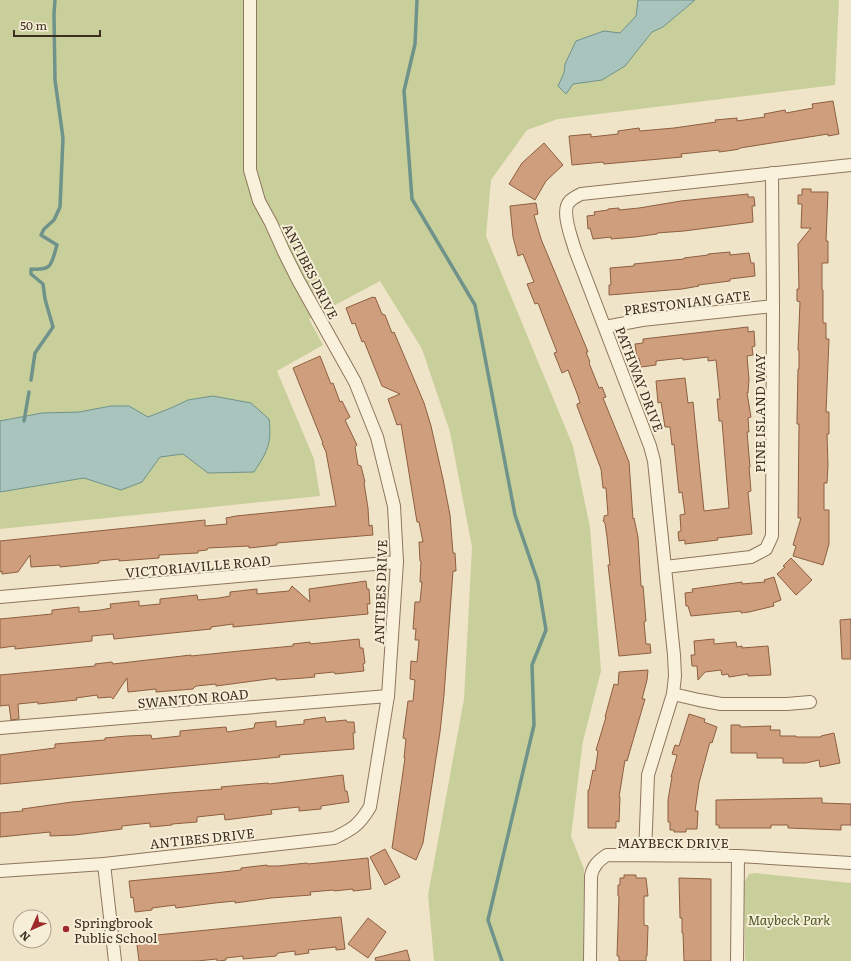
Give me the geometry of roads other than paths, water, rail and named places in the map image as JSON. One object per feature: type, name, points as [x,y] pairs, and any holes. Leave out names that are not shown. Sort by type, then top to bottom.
[{"type":"street","name":"ANTIBES DRIVE","points":[[0,871],[104,864],[334,838],[349,831],[361,821],[370,807],[388,696],[398,562],[394,506],[377,437],[354,382],[298,280],[259,201],[250,170],[250,0]]},
{"type":"street","name":"PATHWAY DRIVE","points":[[645,855],[648,774],[673,694],[675,676],[654,461],[650,446],[575,250],[569,230],[566,210],[569,202],[581,194],[851,165]]},
{"type":"street","name":"PINE ISLAND WAY","points":[[665,567],[751,557],[766,549],[770,541],[772,530],[772,173]]},
{"type":"street","name":"PRESTONIAN GATE","points":[[605,327],[642,320],[773,306]]},
{"type":"street","name":"VICTORIAVILLE ROAD","points":[[0,597],[398,562]]},
{"type":"street","points":[[673,694],[726,704],[787,704],[810,702]]},
{"type":"street","name":"SWANTON ROAD","points":[[0,728],[388,696]]},
{"type":"street","name":"MAYBECK DRIVE","points":[[590,961],[591,876],[592,870],[596,863],[607,856],[738,856],[851,864]]},
{"type":"street","points":[[738,856],[738,961]]},
{"type":"street","points":[[104,864],[114,961]]},
{"type":"water","points":[[638,0],[695,0],[663,27],[652,32],[625,66],[602,80],[573,84],[566,94],[558,86],[564,73],[565,64],[576,41],[604,31],[620,33],[636,16]]},
{"type":"water","points":[[213,396],[251,403],[269,419],[270,435],[268,447],[254,472],[208,473],[183,454],[160,457],[142,482],[121,490],[84,478],[0,492],[0,421],[42,413],[79,412],[111,406],[129,406],[148,417],[188,400]]},
{"type":"waterway","points":[[31,380],[35,353],[53,327],[45,299],[43,284],[31,274],[31,269],[44,269],[50,265],[57,245],[41,235],[44,229],[54,220],[60,207],[63,138],[55,80],[55,0]]},
{"type":"waterway","points":[[417,0],[415,44],[404,91],[412,199],[475,305],[515,515],[538,582],[546,630],[532,665],[534,725],[488,920],[502,961]]},
{"type":"waterway","points":[[24,421],[29,392]]},
{"type":"place","name":"Springbrook Public School","points":[[66,929]]},
{"type":"park label","name":"Maybeck Park","points":[[789,919]]}]
